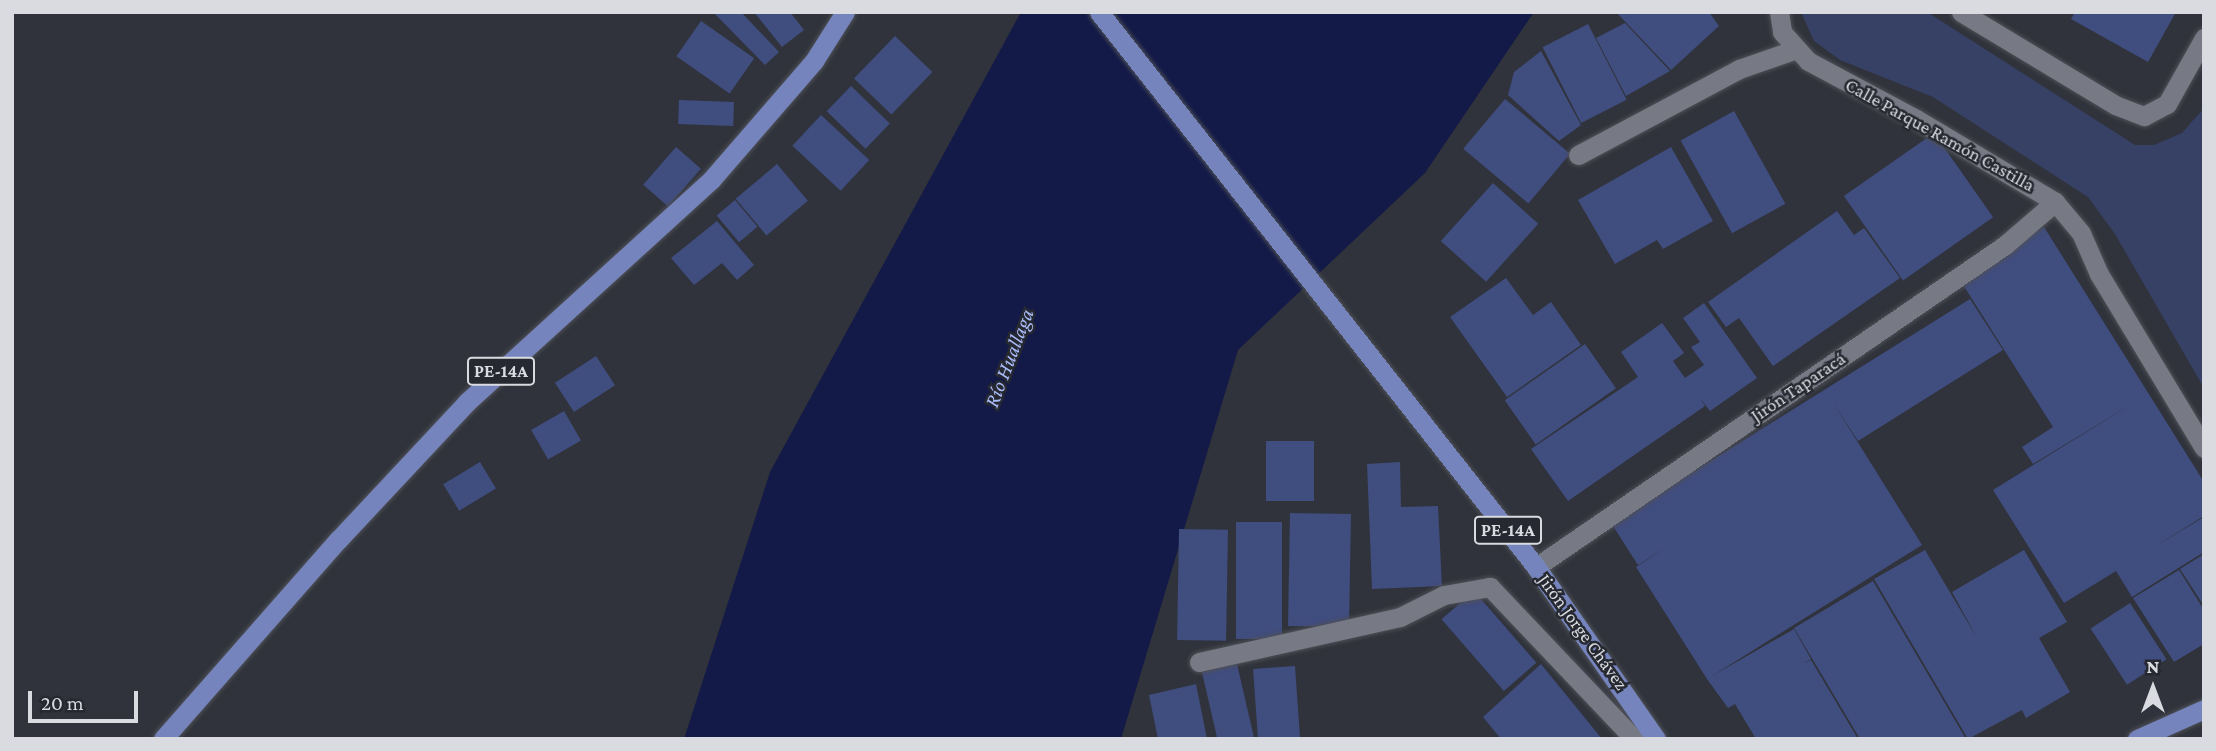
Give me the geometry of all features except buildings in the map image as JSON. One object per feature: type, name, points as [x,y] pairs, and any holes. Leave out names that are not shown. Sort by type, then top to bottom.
[{"type":"main road","name":"PE-14A","points":[[163,739],[338,540],[467,402],[711,180],[814,61],[845,12]]},
{"type":"main road","name":"Jirón Jorge Chávez","points":[[1099,12],[1351,328],[1536,567],[1656,739]]},
{"type":"main road","points":[[2137,739],[2204,709]]},
{"type":"street","points":[[1578,155],[1739,69],[1794,50],[1782,32],[1779,12]]},
{"type":"street","points":[[1961,12],[2115,105],[2144,116],[2167,104],[2204,38]]},
{"type":"street","name":"Calle Parque Ramón Castilla","points":[[1794,50],[2055,202],[2081,233],[2099,274],[2204,448]]},
{"type":"street","name":"Jirón Taparacá","points":[[1536,567],[2005,245],[2055,202]]},
{"type":"street","points":[[1199,662],[1400,617],[1444,595],[1490,587],[1634,739]]},
{"type":"shaded area","points":[[1801,12],[1927,12],[2135,145],[2154,145],[2182,133],[2204,108],[2204,388],[2115,234],[2088,197],[1933,97],[1840,60],[1814,41]]},
{"type":"water","name":"Río Huallaga","points":[[1021,12],[1534,12],[1425,173],[1238,350],[1121,739],[684,739],[770,472]]}]
